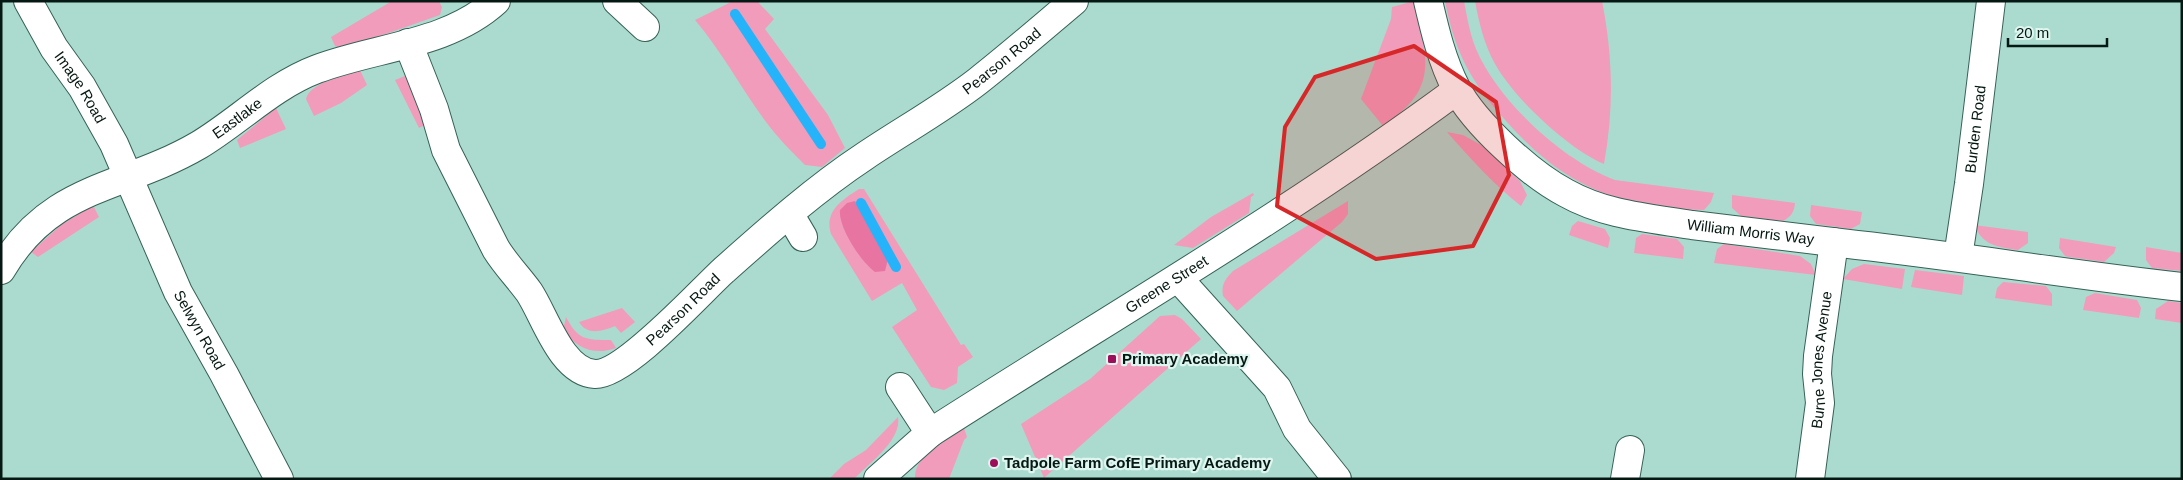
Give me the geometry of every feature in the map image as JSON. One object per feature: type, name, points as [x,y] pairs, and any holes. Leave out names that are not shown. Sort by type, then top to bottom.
[{"type":"street","name":"Image Road","points":[[28,1],[54,48],[82,87],[130,177]]},
{"type":"street","name":"Eastlake","points":[[1,270],[18,244],[54,210],[92,190],[130,177],[193,148],[227,127],[282,86],[300,76],[451,29],[490,7],[496,1]]},
{"type":"street","points":[[617,1],[645,27]]},
{"type":"street","name":"Pearson Road","points":[[408,43],[439,120],[446,150],[496,249],[505,264],[528,292],[567,358],[584,371],[594,374],[604,373],[624,362],[642,348],[723,272],[797,226],[822,187],[864,156],[917,123],[978,81],[1074,1]]},
{"type":"street","name":"William Morris Way","points":[[1428,1],[1437,39],[1457,90],[1483,124],[1513,154],[1546,181],[1584,202],[1629,216],[1958,257],[2092,277],[2182,287]]},
{"type":"street","name":"Burden Road","points":[[1958,257],[1969,184],[1991,1]]},
{"type":"street","name":"Greene Street","points":[[878,479],[930,433],[1178,278],[1386,142],[1457,90]]},
{"type":"street","name":"Selwyn Road","points":[[130,177],[178,292],[224,374],[279,479]]},
{"type":"street","name":"Burne Jones Avenue","points":[[1810,479],[1820,403],[1817,374],[1818,356],[1834,242]]},
{"type":"street","points":[[1178,278],[1277,388],[1297,428],[1337,479]]},
{"type":"street","points":[[900,388],[930,433]]},
{"type":"street","points":[[1625,479],[1630,450]]},
{"type":"highlighted area","points":[[1414,46],[1496,102],[1509,175],[1473,246],[1376,259],[1277,206],[1285,127],[1315,77]]},
{"type":"shaded area","points":[[392,1],[439,1],[442,7],[440,15],[343,49],[335,46],[331,37]]},
{"type":"shaded area","points":[[733,1],[757,1],[774,19],[765,29],[828,115],[845,148],[822,167],[805,165],[775,133],[695,20]]},
{"type":"shaded area","points":[[1414,1],[1424,51],[1424,75],[1421,87],[1411,102],[1383,126],[1361,99],[1391,19],[1392,7]]},
{"type":"shaded area","points":[[1445,1],[1464,1],[1474,43],[1486,69],[1516,108],[1554,144],[1574,159],[1615,180],[1714,193],[1711,202],[1704,210],[1644,204],[1618,198],[1594,189],[1571,177],[1549,162],[1506,121],[1474,80],[1459,52]]},
{"type":"shaded area","points":[[1475,1],[1602,1],[1606,22],[1611,82],[1611,103],[1604,164],[1574,147],[1559,135],[1528,107],[1515,92],[1491,56],[1482,33]]},
{"type":"shaded area","points":[[360,70],[367,85],[341,103],[314,116],[306,99],[314,88],[337,77]]},
{"type":"shaded area","points":[[405,76],[427,124],[419,128],[395,80]]},
{"type":"shaded area","points":[[276,108],[286,129],[240,148],[237,140]]},
{"type":"shaded area","points":[[1447,132],[1463,135],[1481,145],[1520,181],[1527,195],[1521,206],[1491,180]]},
{"type":"shaded area","points":[[859,189],[864,189],[961,345],[964,344],[973,357],[958,367],[957,383],[944,390],[931,387],[892,327],[917,310],[902,283],[872,301],[831,234],[829,226],[832,213],[846,197]]},
{"type":"shaded area","points":[[1253,193],[1249,213],[1193,248],[1174,245],[1211,217]]},
{"type":"shaded area","points":[[1732,195],[1795,203],[1795,206],[1790,215],[1783,221],[1741,216],[1732,208]]},
{"type":"shaded area","points":[[855,201],[888,259],[885,271],[875,272],[851,244],[840,217],[840,210],[847,203]]},
{"type":"shaded area","points":[[1348,201],[1348,214],[1342,222],[1237,311],[1223,296],[1224,282],[1233,271]]},
{"type":"shaded area","points":[[93,205],[99,217],[38,257],[31,252],[61,225]]},
{"type":"shaded area","points":[[1811,205],[1862,212],[1860,224],[1851,229],[1816,224],[1810,216]]},
{"type":"shaded area","points":[[1578,221],[1605,229],[1610,238],[1608,248],[1569,235],[1572,226]]},
{"type":"shaded area","points":[[1974,225],[2028,232],[2028,243],[2018,250],[1992,244],[1982,237]]},
{"type":"shaded area","points":[[1642,234],[1677,239],[1684,247],[1683,259],[1634,253],[1636,238]]},
{"type":"shaded area","points":[[2060,238],[2116,247],[2114,253],[2104,262],[2069,257],[2065,256],[2059,248]]},
{"type":"shaded area","points":[[1724,244],[1800,256],[1811,264],[1816,275],[1714,263],[1717,249]]},
{"type":"shaded area","points":[[2146,247],[2182,253],[2182,271],[2152,268],[2146,260]]},
{"type":"shaded area","points":[[1864,264],[1905,269],[1902,289],[1843,279],[1852,269]]},
{"type":"shaded area","points":[[1915,270],[1964,276],[1962,295],[1911,287]]},
{"type":"shaded area","points":[[2003,282],[2046,286],[2052,294],[2052,306],[1995,298],[1997,288]]},
{"type":"shaded area","points":[[2095,293],[2137,300],[2141,308],[2139,318],[2083,310],[2086,297]]},
{"type":"shaded area","points":[[2168,301],[2182,303],[2182,323],[2155,319],[2156,309]]},
{"type":"shaded area","points":[[622,308],[635,322],[621,333],[615,326],[600,331],[591,331],[579,322]]},
{"type":"shaded area","points":[[1175,315],[1182,319],[1201,339],[1044,478],[1021,424],[1090,379],[1160,316]]},
{"type":"shaded area","points":[[566,317],[570,325],[579,334],[589,339],[611,340],[616,348],[593,351],[580,346],[563,330]]},
{"type":"shaded area","points":[[898,417],[898,426],[890,443],[854,479],[829,479],[844,464],[866,450]]},
{"type":"shaded area","points":[[964,428],[967,437],[964,440],[949,479],[915,479],[916,470],[925,455]]},
{"type":"waterway","points":[[735,14],[821,144]]},
{"type":"waterway","points":[[861,203],[896,267]]},
{"type":"place","name":"Primary Academy","points":[[1112,359]]},
{"type":"place","name":"Tadpole Farm CofE Primary Academy","points":[[994,463]]}]
